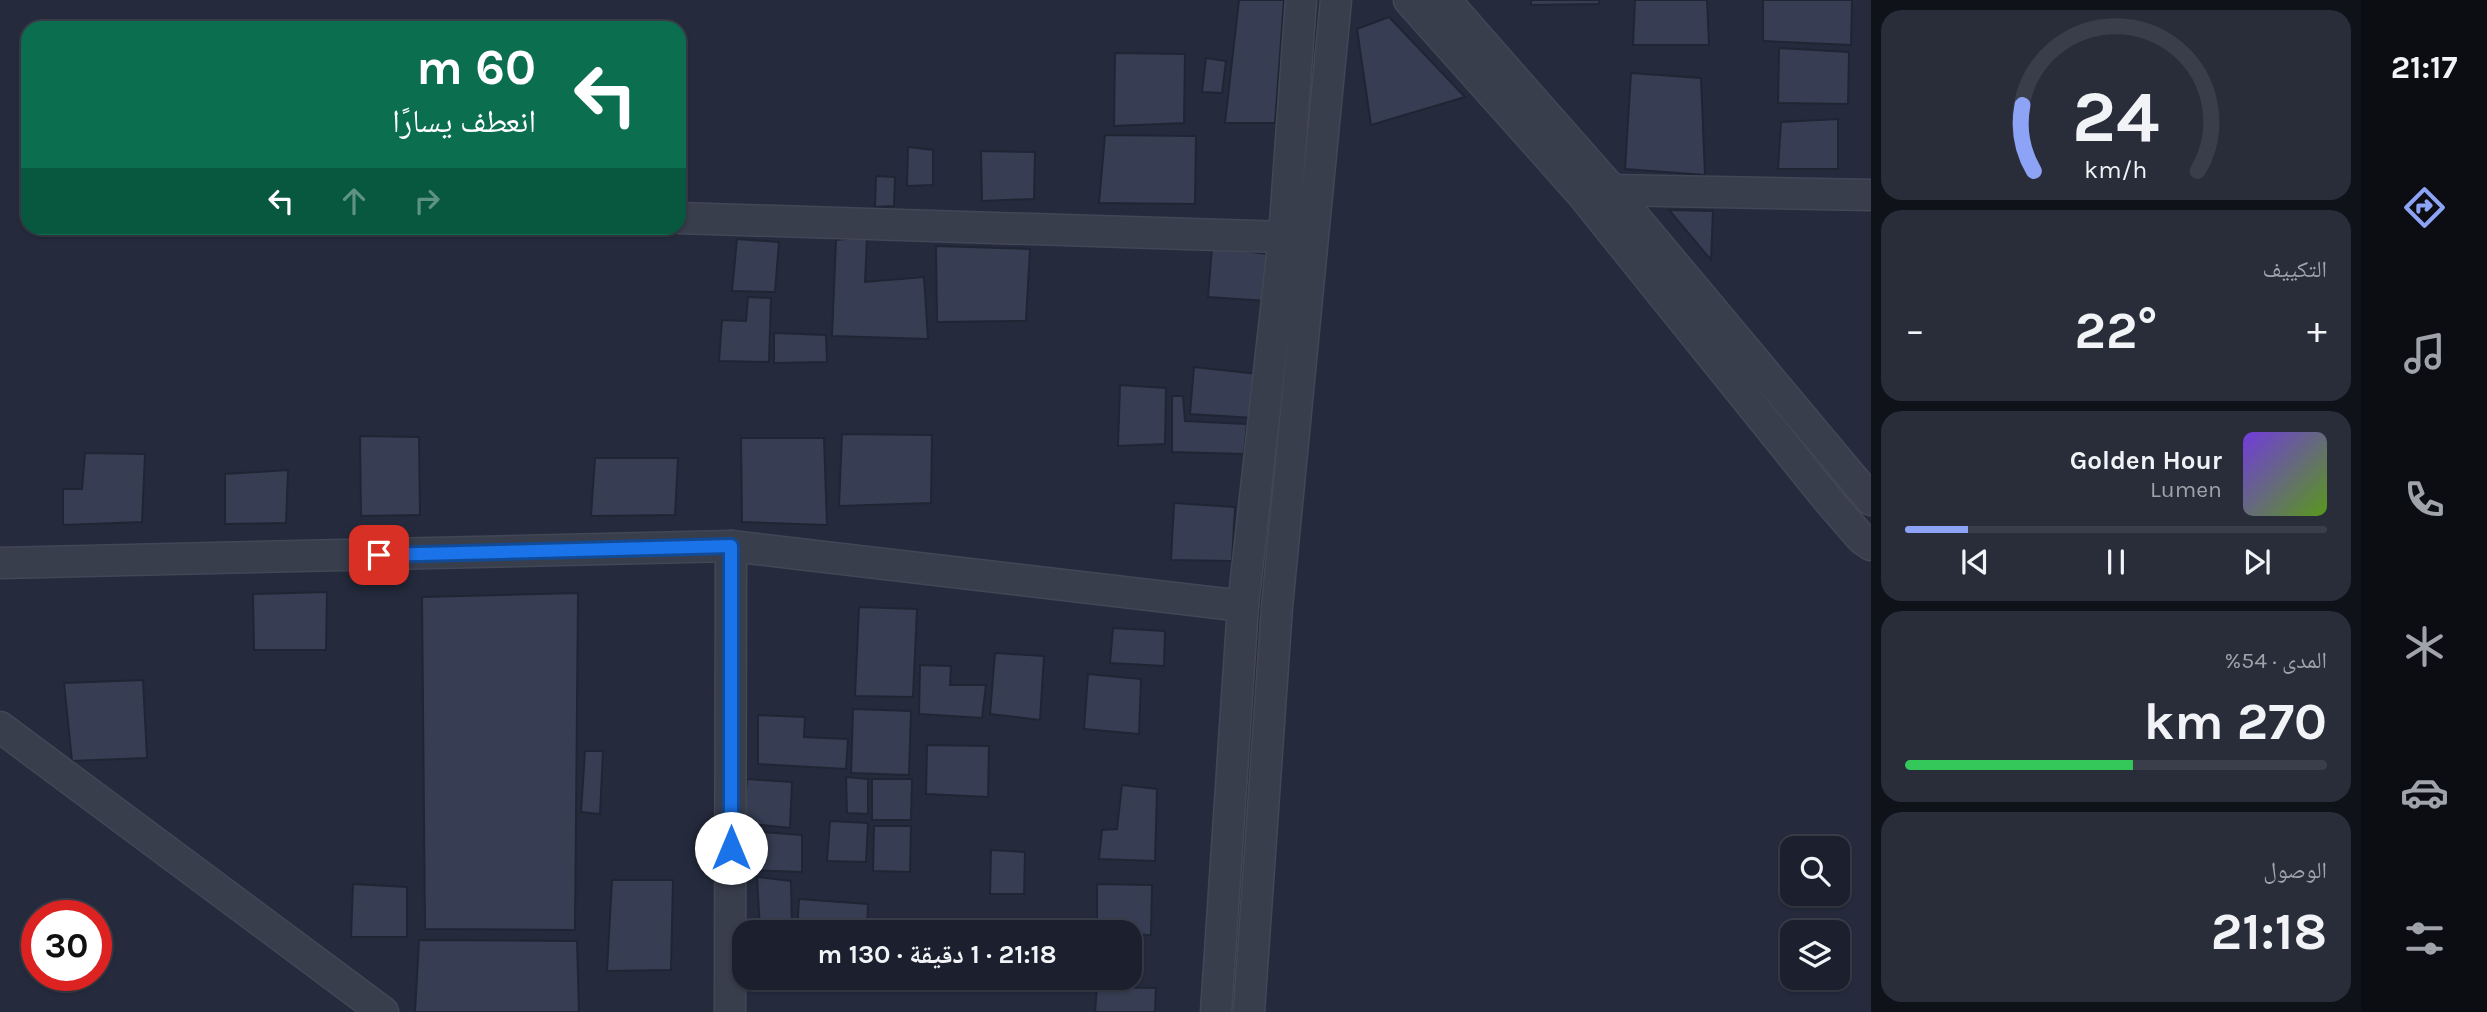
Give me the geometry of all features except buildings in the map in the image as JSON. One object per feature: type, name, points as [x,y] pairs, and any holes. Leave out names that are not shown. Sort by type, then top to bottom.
[{"type":"street","points":[[1216,1012],[1243,606],[1284,237],[1301,0]]},
{"type":"street","points":[[1249,1012],[1277,607],[1336,0]]},
{"type":"street","points":[[1409,0],[1581,193],[1829,501],[1862,539],[1871,545]]},
{"type":"street","points":[[1445,0],[1612,190],[1871,500]]},
{"type":"street","points":[[1612,190],[1871,195]]},
{"type":"street","points":[[686,218],[1284,237]]},
{"type":"street","points":[[0,564],[731,546],[1243,606]]},
{"type":"street","points":[[730,1012],[731,546]]},
{"type":"street","points":[[0,727],[383,1012]]},
{"type":"route","points":[[379,555],[731,546],[731,848]]}]
